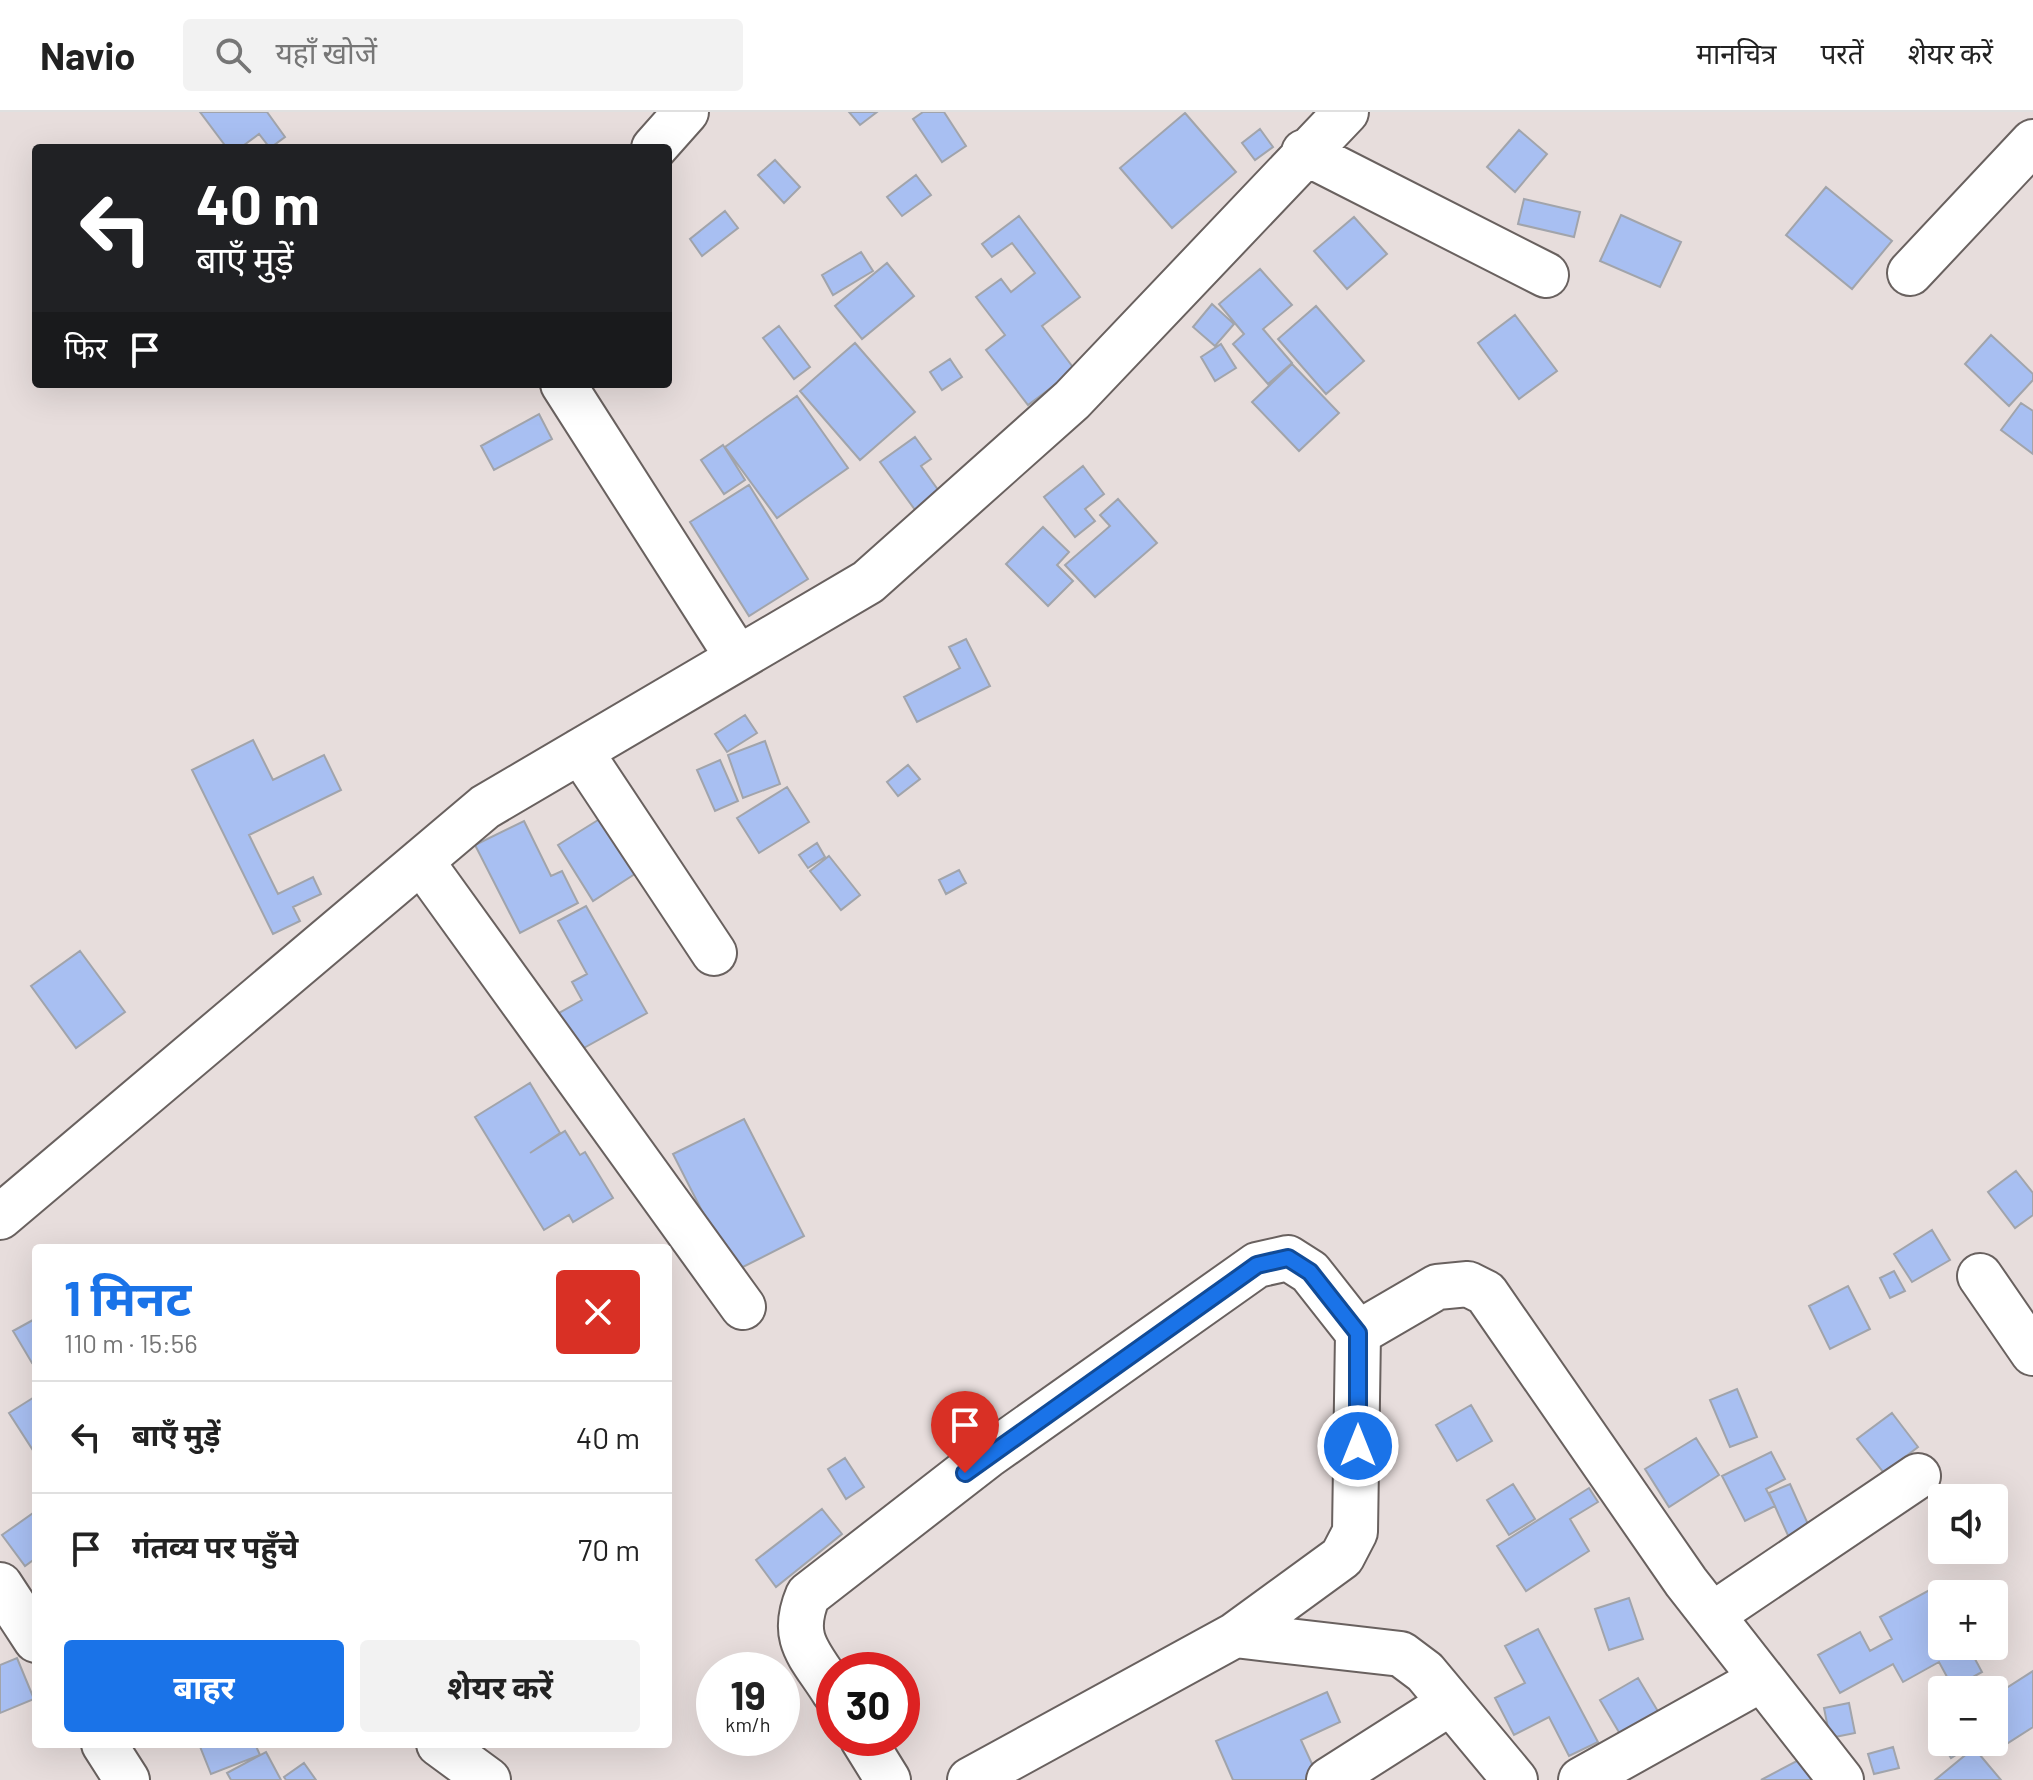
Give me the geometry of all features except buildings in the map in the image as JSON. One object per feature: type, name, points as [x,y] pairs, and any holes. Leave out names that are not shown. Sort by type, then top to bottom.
[{"type":"street","points":[[658,144],[686,112]]},
{"type":"street","points":[[0,1217],[485,807],[868,582],[1072,400],[1321,126],[1546,275]]},
{"type":"street","points":[[1910,273],[2033,142]]},
{"type":"street","points":[[566,388],[738,658]]},
{"type":"street","points":[[580,751],[714,953]]},
{"type":"street","points":[[421,861],[743,1307]]},
{"type":"street","points":[[816,1663],[800,1638],[798,1618],[808,1595],[987,1456],[1257,1265],[1288,1258],[1310,1272],[1358,1333],[1355,1532],[1342,1557],[1235,1635],[970,1780]]},
{"type":"street","points":[[1980,1276],[2033,1353]]},
{"type":"street","points":[[1358,1333],[1437,1287],[1468,1284],[1486,1293],[1712,1615],[1841,1780]]},
{"type":"street","points":[[1712,1615],[1918,1476]]},
{"type":"street","points":[[0,1585],[32,1634]]},
{"type":"street","points":[[1235,1635],[1401,1654],[1425,1672],[1515,1780]]},
{"type":"street","points":[[1581,1780],[1760,1680]]},
{"type":"street","points":[[1329,1780],[1450,1703]]},
{"type":"street","points":[[444,1748],[488,1780]]},
{"type":"street","points":[[873,1756],[888,1780]]},
{"type":"route","points":[[965,1473],[1257,1265],[1288,1258],[1310,1272],[1358,1333],[1358,1446]]}]
